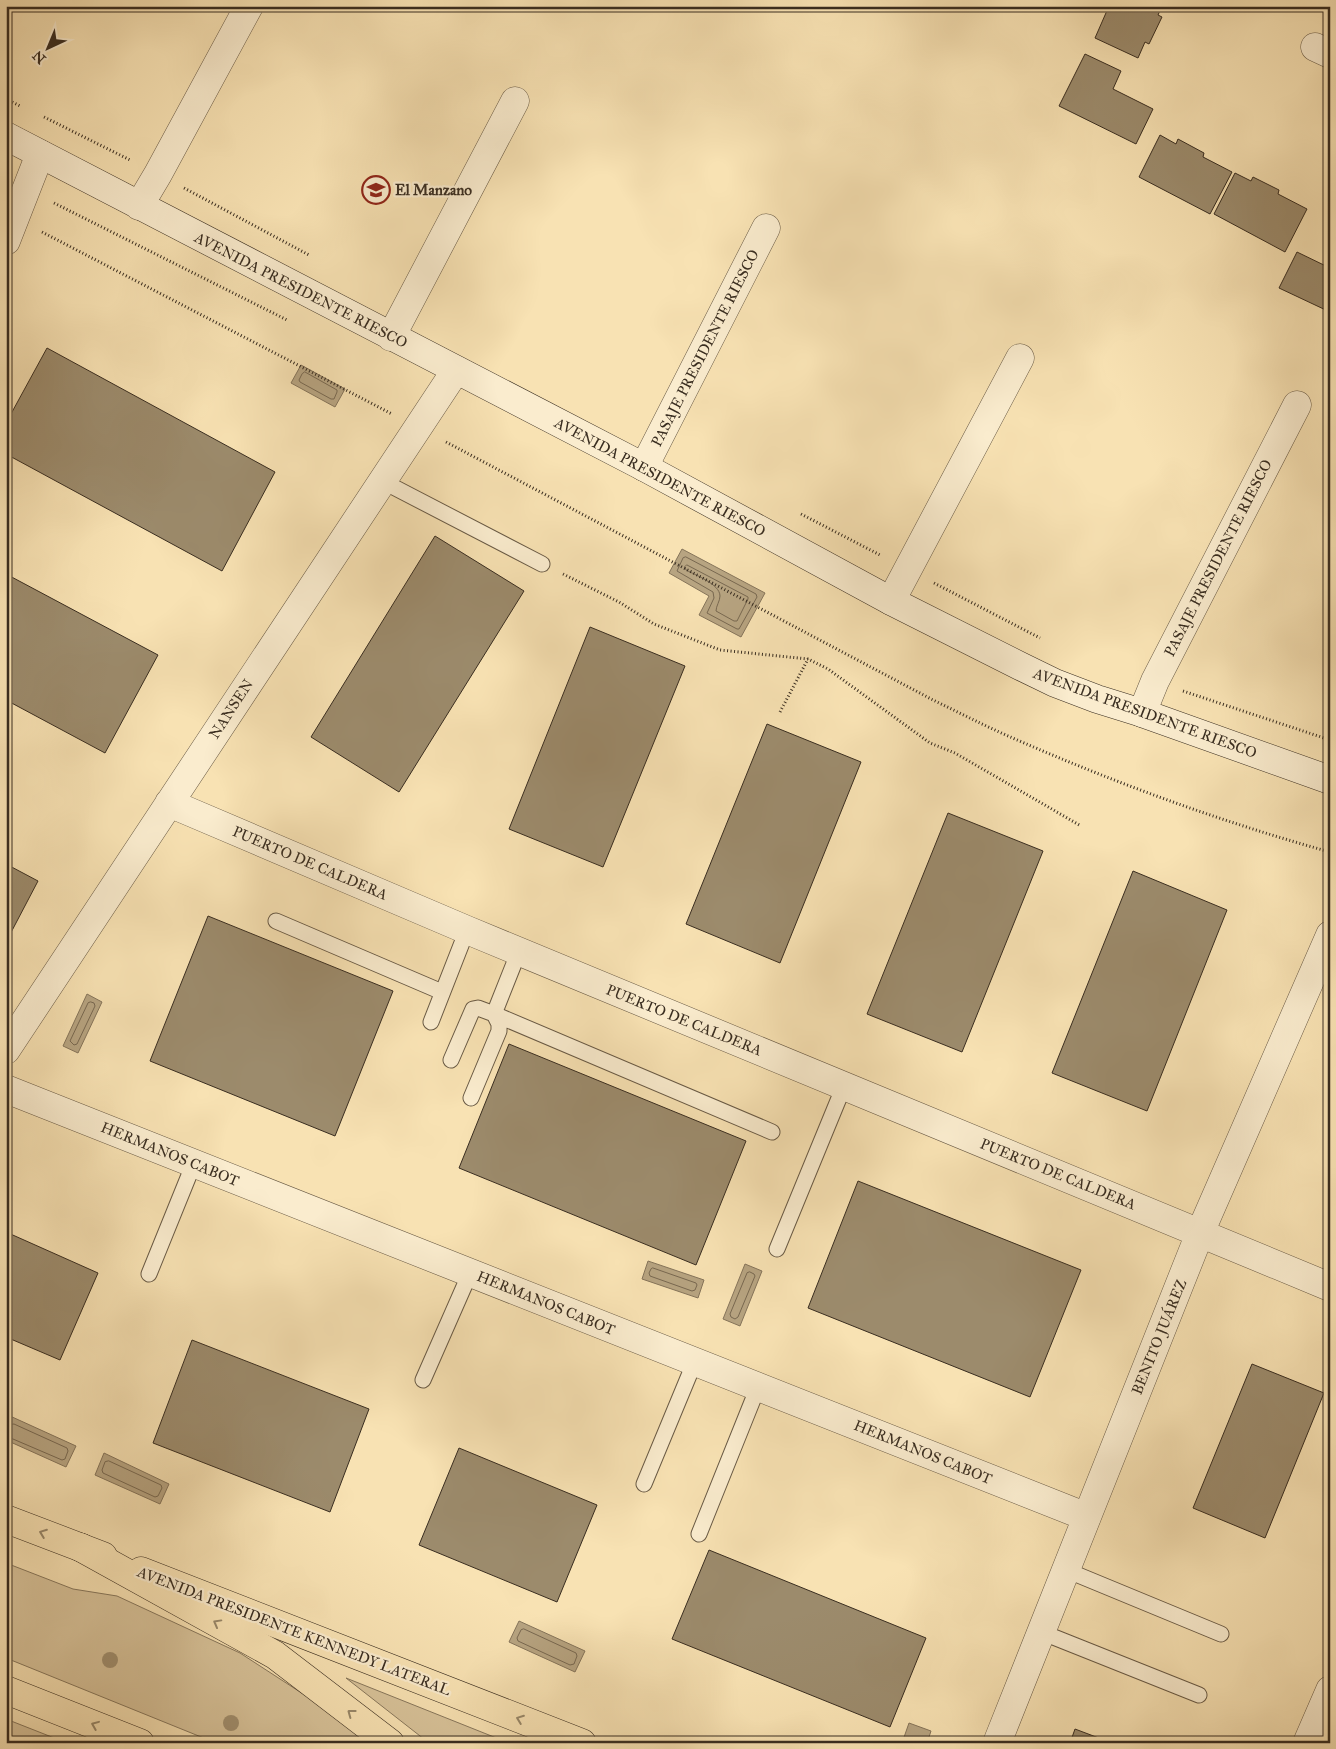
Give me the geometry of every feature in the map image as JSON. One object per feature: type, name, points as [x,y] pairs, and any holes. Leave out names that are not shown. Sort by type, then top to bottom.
[{"type":"main road","name":"AVENIDA PRESIDENTE KENNEDY LATERAL","points":[[6,1519],[582,1743]]},
{"type":"main road","points":[[80,1547],[275,1655],[390,1743]]},
{"type":"main road","points":[[6,1690],[140,1743]]},
{"type":"street","points":[[139,206],[249,6]]},
{"type":"street","points":[[391,337],[515,101]]},
{"type":"street","name":"AVENIDA PRESIDENTE RIESCO","points":[[6,136],[644,467],[891,601],[1055,683],[1097,699],[1328,776]]},
{"type":"street","points":[[10,229],[40,154]]},
{"type":"street","name":"PASAJE PRESIDENTE RIESCO","points":[[644,467],[766,228]]},
{"type":"street","points":[[891,601],[1020,358]]},
{"type":"street","name":"NANSEN","points":[[6,1050],[456,370]]},
{"type":"street","name":"PASAJE PRESIDENTE RIESCO","points":[[1142,713],[1155,681],[1297,405]]},
{"type":"street","name":"PUERTO DE CALDERA","points":[[169,804],[467,930],[1330,1287]]},
{"type":"street","name":"BENITO JUÁREZ","points":[[997,1743],[1200,1233],[1330,935]]},
{"type":"street","name":"HERMANOS CABOT","points":[[6,1089],[1087,1517]]},
{"type":"street","points":[[1308,1743],[1330,1690]]},
{"type":"lane","points":[[382,480],[542,564]]},
{"type":"lane","points":[[276,921],[442,992]]},
{"type":"lane","points":[[431,1022],[467,930]]},
{"type":"lane","points":[[471,1098],[498,1030],[499,1024],[494,1014],[519,951]]},
{"type":"lane","points":[[451,1060],[473,1009],[478,1008],[772,1132]]},
{"type":"lane","points":[[777,1249],[844,1086]]},
{"type":"lane","points":[[149,1274],[194,1163]]},
{"type":"lane","points":[[423,1380],[470,1273]]},
{"type":"lane","points":[[644,1484],[695,1361]]},
{"type":"lane","points":[[699,1534],[758,1387]]},
{"type":"lane","points":[[1066,1570],[1221,1634]]},
{"type":"lane","points":[[1041,1632],[1199,1695]]},
{"type":"path","points":[[10,229],[417,427],[933,700],[1013,738],[1095,773],[1183,806],[1271,836],[1330,852]]},
{"type":"path","points":[[542,564],[619,602],[654,624],[720,650],[808,660],[828,669],[930,743],[955,753],[1081,826]]},
{"type":"path","points":[[780,712],[808,660]]},
{"type":"shaded area","points":[[6,1563],[73,1589],[117,1596],[240,1653],[337,1716],[372,1743],[216,1743],[6,1658]]},
{"type":"shaded area","points":[[346,1678],[509,1743],[429,1743]]},
{"type":"shaded area","points":[[6,1719],[67,1743],[22,1743],[6,1736]]},
{"type":"water","points":[[301,365],[345,389],[335,407],[291,383]]},
{"type":"water","points":[[682,549],[765,593],[741,637],[699,615],[709,596],[669,573]]},
{"type":"water","points":[[87,994],[102,1002],[78,1053],[63,1046]]},
{"type":"water","points":[[648,1261],[704,1280],[698,1298],[642,1279]]},
{"type":"water","points":[[745,1264],[762,1271],[740,1326],[723,1319]]},
{"type":"water","points":[[10,1416],[76,1446],[66,1467],[6,1440],[6,1425]]},
{"type":"water","points":[[104,1453],[169,1484],[160,1504],[95,1475]]},
{"type":"water","points":[[519,1621],[585,1651],[575,1672],[509,1642]]},
{"type":"water","points":[[909,1723],[931,1731],[927,1743],[902,1743]]},
{"type":"building","points":[[1109,6],[1162,6],[1158,15],[1162,17],[1149,44],[1145,42],[1138,58],[1095,38]]},
{"type":"building","points":[[1085,54],[1121,71],[1113,89],[1153,109],[1136,144],[1059,106]]},
{"type":"building","points":[[1160,135],[1176,144],[1178,139],[1204,153],[1203,157],[1232,172],[1210,214],[1139,177]]},
{"type":"building","points":[[1235,173],[1251,181],[1253,177],[1279,190],[1278,194],[1307,209],[1285,252],[1214,214]]},
{"type":"building","points":[[1297,252],[1330,268],[1330,312],[1279,288]]},
{"type":"building","points":[[47,348],[275,472],[222,571],[6,454],[6,423]]},
{"type":"building","points":[[435,536],[524,591],[399,792],[311,737]]},
{"type":"building","points":[[6,574],[158,655],[105,753],[6,700]]},
{"type":"building","points":[[590,627],[685,666],[603,867],[509,829]]},
{"type":"building","points":[[767,724],[861,762],[780,963],[686,924]]},
{"type":"building","points":[[948,813],[1043,851],[962,1052],[867,1014]]},
{"type":"building","points":[[6,864],[38,881],[6,942]]},
{"type":"building","points":[[1133,871],[1227,910],[1147,1111],[1052,1073]]},
{"type":"building","points":[[208,916],[393,991],[335,1136],[150,1061]]},
{"type":"building","points":[[509,1044],[746,1141],[696,1265],[459,1168]]},
{"type":"building","points":[[858,1181],[1081,1270],[1030,1397],[808,1308]]},
{"type":"building","points":[[6,1232],[98,1273],[60,1360],[6,1337]]},
{"type":"building","points":[[192,1340],[369,1409],[330,1512],[153,1443]]},
{"type":"building","points":[[1252,1364],[1324,1393],[1265,1538],[1193,1508]]},
{"type":"building","points":[[459,1448],[597,1505],[557,1602],[419,1545]]},
{"type":"building","points":[[709,1550],[926,1638],[890,1727],[672,1639]]},
{"type":"building","points":[[1075,1729],[1112,1743],[1070,1743]]},
{"type":"place","name":"El Manzano","points":[[376,190]]}]
